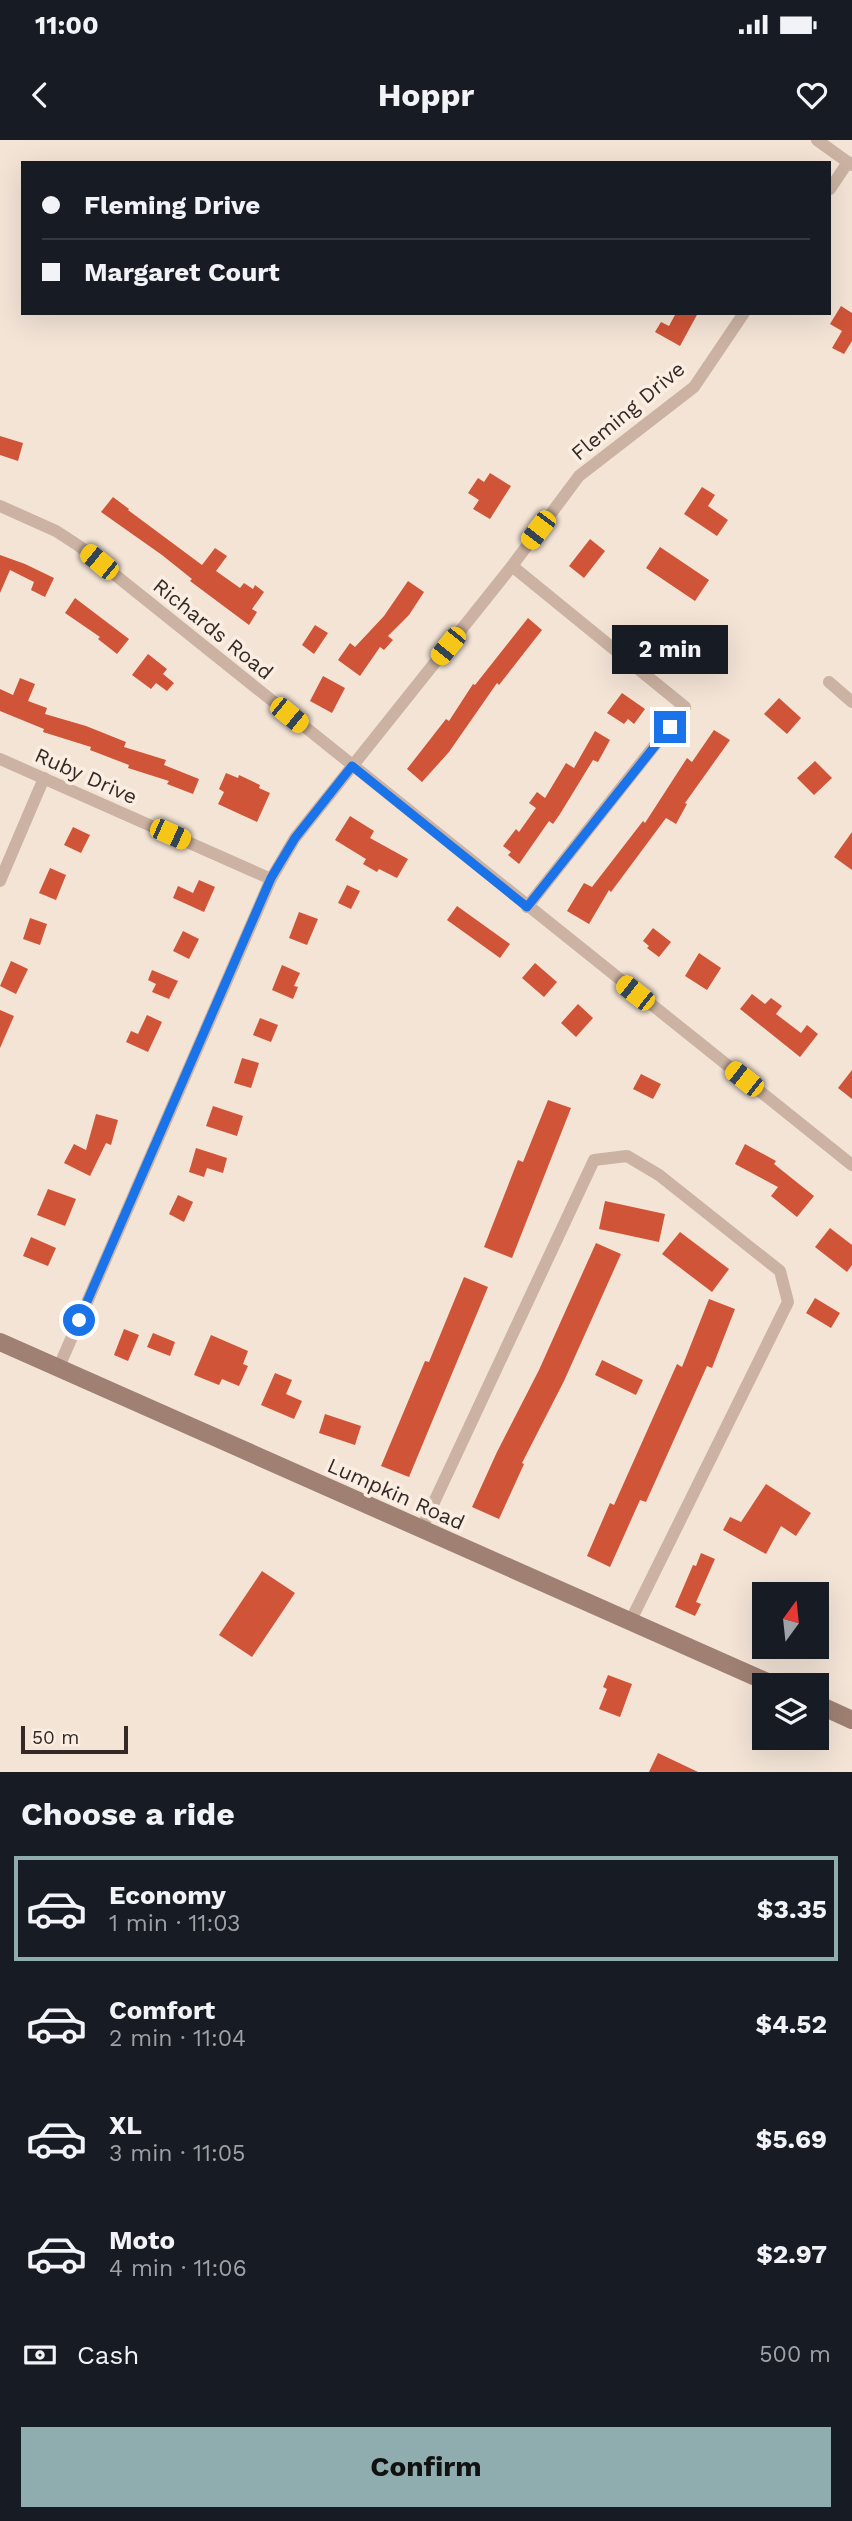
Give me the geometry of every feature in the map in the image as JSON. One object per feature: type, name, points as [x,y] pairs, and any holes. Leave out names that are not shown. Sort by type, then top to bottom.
[{"type":"main road","name":"Lumpkin Road","points":[[0,1342],[752,1675]]},
{"type":"main road","points":[[829,1709],[852,1720]]},
{"type":"street","points":[[817,140],[850,164],[831,188]]},
{"type":"street","name":"Fleming Drive","points":[[58,1369],[271,878],[295,838],[512,566],[579,476],[694,387],[743,315]]},
{"type":"street","name":"Richards Road","points":[[0,506],[69,539],[852,1165]]},
{"type":"street","points":[[512,566],[685,707],[527,907]]},
{"type":"street","points":[[829,682],[852,702]]},
{"type":"street","name":"Ruby Drive","points":[[0,759],[271,878]]},
{"type":"street","points":[[0,881],[44,778]]},
{"type":"street","points":[[421,1530],[594,1160],[627,1156],[659,1175],[780,1271],[788,1302],[630,1622]]},
{"type":"building","points":[[841,306],[852,313],[852,341],[844,354],[832,348],[842,331],[830,324]]},
{"type":"building","points":[[675,315],[697,315],[680,346],[655,332],[661,322],[669,326]]},
{"type":"building","points":[[0,436],[23,443],[18,461],[0,455]]},
{"type":"building","points":[[490,473],[511,486],[490,519],[473,509],[479,500],[468,493],[478,478],[484,482]]},
{"type":"building","points":[[702,487],[715,495],[708,506],[728,520],[717,536],[684,514]]},
{"type":"building","points":[[113,497],[202,565],[215,548],[227,556],[216,571],[240,588],[244,583],[253,589],[255,585],[264,592],[252,609],[257,612],[249,625],[190,581],[192,579],[162,555],[101,512]]},
{"type":"building","points":[[590,539],[605,551],[584,578],[569,566]]},
{"type":"building","points":[[660,547],[709,580],[695,601],[646,568]]},
{"type":"building","points":[[0,555],[54,578],[45,597],[31,590],[34,582],[10,570],[0,593]]},
{"type":"building","points":[[408,581],[424,592],[409,615],[388,636],[393,640],[384,650],[380,647],[360,676],[338,660],[350,643],[355,647],[384,616]]},
{"type":"building","points":[[75,598],[129,639],[117,654],[98,639],[100,637],[65,613]]},
{"type":"building","points":[[528,618],[542,630],[499,685],[497,683],[449,752],[422,782],[407,769],[446,719],[449,721],[473,684],[475,685]]},
{"type":"building","points":[[315,625],[328,633],[314,654],[302,645]]},
{"type":"building","points":[[148,654],[167,669],[163,674],[174,683],[167,691],[156,683],[151,689],[132,675]]},
{"type":"building","points":[[323,676],[345,688],[332,713],[310,701]]},
{"type":"building","points":[[20,678],[35,684],[28,701],[47,708],[45,714],[86,726],[126,742],[124,747],[166,760],[164,765],[199,779],[193,794],[167,784],[169,781],[128,768],[129,765],[90,750],[91,747],[43,732],[44,729],[0,711],[0,689],[13,695]]},
{"type":"building","points":[[622,693],[645,709],[634,724],[628,719],[624,724],[607,713]]},
{"type":"building","points":[[779,698],[801,718],[787,734],[764,714]]},
{"type":"building","points":[[714,730],[730,740],[685,803],[687,804],[676,824],[666,818],[611,892],[609,890],[589,924],[567,911],[584,883],[592,887],[643,821],[645,823],[687,758],[692,762]]},
{"type":"building","points":[[595,731],[610,740],[598,762],[593,760],[553,824],[549,821],[519,864],[508,855],[511,852],[503,846],[516,829],[519,832],[536,808],[529,803],[537,792],[545,798],[566,763],[574,768]]},
{"type":"building","points":[[815,761],[832,778],[814,795],[797,778]]},
{"type":"building","points":[[226,773],[238,778],[239,775],[270,793],[257,822],[218,804],[224,792],[219,789]]},
{"type":"building","points":[[350,816],[374,831],[370,838],[408,859],[397,878],[363,864],[366,859],[335,840]]},
{"type":"building","points":[[73,827],[90,835],[81,853],[64,845]]},
{"type":"building","points":[[852,832],[852,870],[834,857]]},
{"type":"building","points":[[50,868],[66,875],[56,900],[39,893]]},
{"type":"building","points":[[199,880],[215,887],[204,912],[173,898],[178,886],[193,893]]},
{"type":"building","points":[[347,885],[360,891],[351,909],[338,903]]},
{"type":"building","points":[[457,906],[510,944],[500,958],[447,920]]},
{"type":"building","points":[[299,912],[318,919],[307,945],[289,938]]},
{"type":"building","points":[[30,918],[47,924],[40,945],[23,939]]},
{"type":"building","points":[[653,928],[671,942],[659,957],[647,948],[649,946],[643,941]]},
{"type":"building","points":[[183,931],[199,939],[189,959],[173,951]]},
{"type":"building","points":[[699,953],[721,968],[707,990],[685,976]]},
{"type":"building","points":[[11,961],[28,969],[16,994],[0,986]]},
{"type":"building","points":[[535,963],[557,982],[544,997],[522,978]]},
{"type":"building","points":[[282,965],[300,973],[294,986],[298,987],[293,999],[272,990]]},
{"type":"building","points":[[152,970],[178,981],[169,999],[152,992],[156,984],[148,980]]},
{"type":"building","points":[[752,994],[765,1004],[771,998],[782,1006],[776,1014],[801,1033],[807,1025],[818,1034],[800,1057],[740,1009]]},
{"type":"building","points":[[578,1004],[593,1018],[576,1037],[561,1023]]},
{"type":"building","points":[[0,1010],[14,1016],[0,1048]]},
{"type":"building","points":[[147,1015],[162,1022],[148,1052],[126,1042],[131,1031],[138,1034]]},
{"type":"building","points":[[260,1018],[278,1025],[271,1042],[253,1035]]},
{"type":"building","points":[[242,1058],[259,1063],[251,1088],[234,1083]]},
{"type":"building","points":[[852,1070],[852,1099],[838,1088]]},
{"type":"building","points":[[641,1074],[661,1084],[653,1099],[633,1089]]},
{"type":"building","points":[[548,1100],[571,1108],[512,1258],[484,1247],[518,1160],[523,1162]]},
{"type":"building","points":[[213,1106],[243,1116],[237,1136],[206,1126]]},
{"type":"building","points":[[96,1114],[118,1120],[111,1145],[106,1143],[90,1176],[64,1163],[74,1144],[86,1150]]},
{"type":"building","points":[[745,1144],[776,1161],[774,1164],[814,1196],[797,1217],[771,1196],[778,1187],[735,1164]]},
{"type":"building","points":[[196,1148],[227,1158],[223,1173],[207,1168],[204,1177],[189,1172]]},
{"type":"building","points":[[48,1189],[76,1199],[65,1226],[37,1215]]},
{"type":"building","points":[[178,1195],[193,1202],[184,1222],[169,1214]]},
{"type":"building","points":[[605,1201],[665,1214],[659,1242],[599,1229]]},
{"type":"building","points":[[830,1228],[852,1245],[852,1265],[847,1272],[815,1247]]},
{"type":"building","points":[[680,1232],[729,1269],[712,1292],[662,1254]]},
{"type":"building","points":[[31,1237],[56,1248],[48,1266],[23,1256]]},
{"type":"building","points":[[596,1243],[621,1254],[564,1381],[522,1463],[524,1464],[499,1519],[472,1507],[539,1370]]},
{"type":"building","points":[[464,1277],[488,1287],[409,1477],[381,1466],[425,1361],[429,1362]]},
{"type":"building","points":[[815,1298],[840,1313],[831,1328],[806,1313]]},
{"type":"building","points":[[709,1299],[735,1309],[712,1368],[707,1366],[646,1502],[640,1500],[610,1567],[587,1556],[610,1503],[614,1505],[677,1364],[682,1367]]},
{"type":"building","points":[[124,1329],[139,1335],[128,1361],[114,1355]]},
{"type":"building","points":[[153,1333],[175,1342],[170,1356],[147,1347]]},
{"type":"building","points":[[211,1335],[248,1351],[243,1364],[248,1366],[239,1386],[222,1379],[219,1385],[194,1375]]},
{"type":"building","points":[[602,1360],[643,1380],[636,1395],[595,1375]]},
{"type":"building","points":[[275,1373],[292,1380],[286,1394],[302,1401],[294,1419],[261,1405]]},
{"type":"building","points":[[325,1414],[361,1426],[355,1445],[319,1433]]},
{"type":"building","points":[[766,1484],[811,1513],[796,1536],[781,1526],[766,1554],[723,1530],[730,1517],[741,1522]]},
{"type":"building","points":[[701,1553],[715,1559],[696,1602],[701,1604],[695,1616],[675,1607]]},
{"type":"building","points":[[262,1571],[295,1593],[252,1657],[219,1635]]},
{"type":"building","points":[[608,1675],[632,1684],[620,1717],[599,1709],[607,1689],[603,1687]]},
{"type":"building","points":[[658,1753],[698,1772],[649,1772]]},
{"type":"route","points":[[79,1320],[271,878],[295,838],[352,766],[527,907],[670,727]]}]
